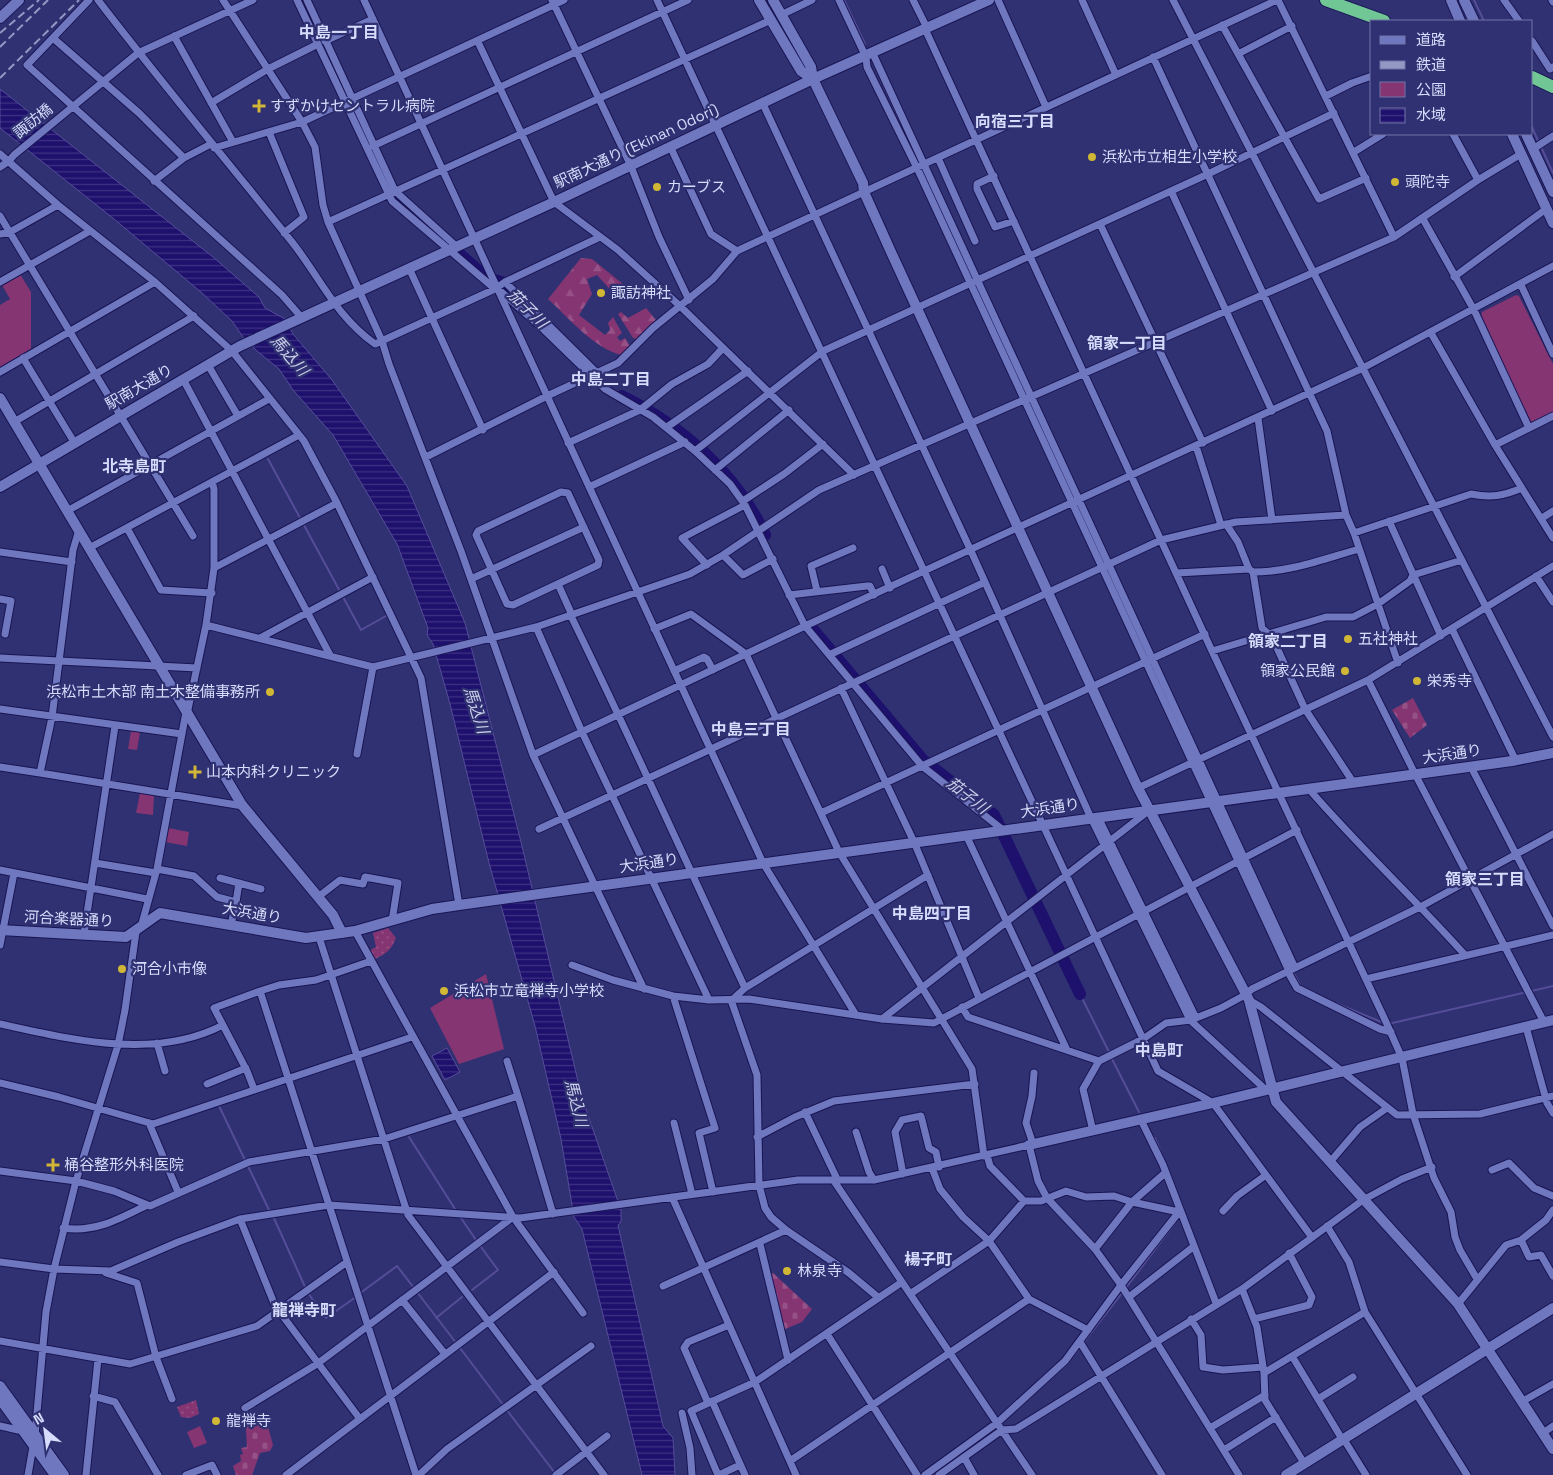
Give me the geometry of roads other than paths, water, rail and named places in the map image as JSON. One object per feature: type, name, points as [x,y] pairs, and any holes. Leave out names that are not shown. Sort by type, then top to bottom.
[{"type":"highway","points":[[1326,0],[1381,20]]},
{"type":"highway","points":[[1536,78],[1553,87]]},
{"type":"street","points":[[89,0],[27,65],[282,295],[299,318]]},
{"type":"street","points":[[98,0],[212,146],[311,266],[332,303],[354,328],[374,344],[600,237]]},
{"type":"street","points":[[223,0],[302,122],[315,147],[323,205],[328,222],[382,341],[389,364],[471,578],[490,640],[534,755],[644,989]]},
{"type":"street","name":"諏訪橋","points":[[9,162],[14,155],[138,53],[253,0]]},
{"type":"street","points":[[297,0],[322,43]]},
{"type":"street","points":[[307,0],[322,43],[387,194],[392,201],[499,284],[529,315],[594,375],[613,396],[642,408],[669,425],[685,442],[698,450],[717,468],[745,501],[760,528],[804,626],[922,766],[1003,830]]},
{"type":"street","points":[[364,0],[474,238],[499,284],[568,443],[763,863],[856,1015]]},
{"type":"street","points":[[154,181],[184,158],[212,146],[233,142],[302,122],[478,42],[553,2],[564,0]]},
{"type":"street","points":[[657,0],[823,351],[1158,1071],[1213,1103],[1312,1236]]},
{"type":"street","points":[[373,146],[421,122],[688,0]]},
{"type":"street","points":[[759,0],[801,72],[813,79]]},
{"type":"street","points":[[773,0],[811,67],[813,79],[863,183],[864,192],[1138,788],[1247,998],[1269,1089],[1276,1102],[1458,1304],[1553,1449]]},
{"type":"street","points":[[781,15],[812,0]]},
{"type":"street","points":[[839,0],[869,55],[1241,859],[1291,970],[1296,988],[1380,1029],[1391,1032]]},
{"type":"street","points":[[913,0],[1084,373],[1133,475],[1212,651],[1391,1032],[1402,1058],[1413,1114],[1432,1167],[1434,1178],[1451,1212],[1455,1237],[1460,1250],[1477,1279]]},
{"type":"street","name":"駅南大通り (Ekinan Odori)","points":[[299,318],[554,202],[630,164],[763,104],[813,79],[989,0]]},
{"type":"street","points":[[998,0],[1046,107]]},
{"type":"street","points":[[1082,0],[1116,75]]},
{"type":"street","points":[[1172,0],[1553,737]]},
{"type":"street","points":[[426,458],[547,396],[620,362],[653,328],[713,279],[737,251],[1277,0],[1292,26],[1394,237]]},
{"type":"street","points":[[1451,0],[1460,20]]},
{"type":"street","points":[[1464,0],[1474,20]]},
{"type":"street","points":[[1504,0],[1518,20]]},
{"type":"street","points":[[0,18],[15,1]]},
{"type":"street","points":[[553,2],[630,164],[659,237],[689,300]]},
{"type":"street","points":[[211,103],[268,69],[373,19]]},
{"type":"street","points":[[328,222],[771,20]]},
{"type":"street","points":[[1222,26],[1319,199],[1366,178]]},
{"type":"street","points":[[1238,54],[1292,26]]},
{"type":"street","points":[[174,36],[233,142]]},
{"type":"street","points":[[53,38],[139,113],[184,158]]},
{"type":"street","points":[[478,42],[554,202],[600,237],[680,306],[854,475]]},
{"type":"street","points":[[1533,42],[1551,68],[1536,78]]},
{"type":"street","points":[[1153,57],[1326,431],[1346,515],[1354,533],[1398,662]]},
{"type":"street","points":[[1326,96],[1370,77]]},
{"type":"street","points":[[349,102],[395,192],[452,248]]},
{"type":"street","points":[[763,104],[971,551],[1042,710],[1193,1019],[1269,1089]]},
{"type":"street","points":[[698,450],[823,351],[1252,154],[1334,113]]},
{"type":"street","points":[[269,132],[304,217],[284,233]]},
{"type":"street","points":[[1354,152],[1381,135]]},
{"type":"street","points":[[1455,135],[1478,180]]},
{"type":"street","points":[[1512,135],[1553,223]]},
{"type":"street","points":[[1526,135],[1553,192]]},
{"type":"street","points":[[1533,149],[1553,136]]},
{"type":"street","points":[[670,146],[711,234],[737,251]]},
{"type":"street","points":[[0,154],[58,205],[236,349],[269,399],[299,435],[337,503],[421,678],[460,905]]},
{"type":"street","points":[[206,625],[373,667],[413,659],[536,628],[637,593],[690,574],[707,565],[817,491],[1394,237],[1478,180],[1521,154]]},
{"type":"street","points":[[938,158],[975,241]]},
{"type":"street","points":[[0,167],[9,162]]},
{"type":"street","points":[[994,176],[977,184],[977,189],[995,227],[1014,221]]},
{"type":"street","points":[[1171,191],[1272,411]]},
{"type":"street","points":[[0,234],[10,232],[58,205]]},
{"type":"street","points":[[1454,277],[1546,208]]},
{"type":"street","points":[[0,216],[194,536]]},
{"type":"street","points":[[1423,219],[1474,310],[1529,428]]},
{"type":"street","points":[[1100,224],[1203,442]]},
{"type":"street","points":[[0,282],[90,231]]},
{"type":"street","points":[[534,755],[804,626],[971,551],[1363,368],[1521,285],[1553,266]]},
{"type":"street","points":[[408,268],[482,430]]},
{"type":"street","points":[[0,372],[154,282]]},
{"type":"street","points":[[1521,285],[1553,354]]},
{"type":"street","points":[[14,422],[194,316]]},
{"type":"street","name":"駅南大通り","points":[[0,487],[38,463],[236,349],[299,318]]},
{"type":"street","points":[[1431,333],[1495,445],[1553,538]]},
{"type":"street","points":[[568,443],[642,408],[670,385],[708,364],[724,348]]},
{"type":"street","points":[[23,358],[74,442]]},
{"type":"street","points":[[208,365],[238,416]]},
{"type":"street","points":[[669,425],[748,371]]},
{"type":"street","points":[[183,379],[330,655]]},
{"type":"street","points":[[0,398],[243,806],[333,915],[342,933]]},
{"type":"street","points":[[68,512],[269,399]]},
{"type":"street","points":[[717,468],[789,410]]},
{"type":"street","points":[[1495,445],[1553,416]]},
{"type":"street","points":[[1258,418],[1272,520]]},
{"type":"street","points":[[90,548],[299,435]]},
{"type":"street","points":[[589,487],[685,442]]},
{"type":"street","points":[[707,565],[682,538],[745,501],[823,444]]},
{"type":"street","points":[[1196,446],[1224,525],[1238,542],[1251,571],[1262,628],[1268,634],[1285,663],[1305,709],[1353,782]]},
{"type":"street","points":[[28,1475],[30,1434],[54,1269],[76,1181],[118,1045],[138,929],[156,871],[186,713],[212,593],[214,568],[214,489],[212,482]]},
{"type":"street","points":[[1354,533],[1471,494],[1490,497],[1502,496],[1522,488]]},
{"type":"street","points":[[561,492],[568,493],[599,560],[598,565],[510,605],[507,604],[491,570],[476,538],[478,531],[561,492]]},
{"type":"street","points":[[214,568],[337,503]]},
{"type":"street","points":[[1542,518],[1553,511]]},
{"type":"street","points":[[540,829],[612,793],[1161,540],[1224,525],[1346,515]]},
{"type":"street","points":[[1389,521],[1441,636]]},
{"type":"street","points":[[471,578],[584,527]]},
{"type":"street","points":[[126,528],[161,590],[212,593]]},
{"type":"street","points":[[40,773],[52,717],[72,562],[79,530]]},
{"type":"street","points":[[817,591],[811,566],[853,548]]},
{"type":"street","points":[[1177,574],[1292,569],[1359,549]]},
{"type":"street","points":[[0,552],[72,562]]},
{"type":"street","points":[[723,555],[743,575],[773,560]]},
{"type":"street","points":[[1212,651],[1326,617],[1353,617],[1378,604],[1410,581],[1413,575],[1462,560]]},
{"type":"street","points":[[1138,788],[1368,680],[1553,566]]},
{"type":"street","points":[[882,569],[890,588]]},
{"type":"street","points":[[1536,576],[1553,602]]},
{"type":"street","points":[[260,638],[373,577]]},
{"type":"street","points":[[829,655],[985,582]]},
{"type":"street","points":[[558,584],[646,778],[745,988]]},
{"type":"street","points":[[789,595],[866,586],[870,586],[874,595]]},
{"type":"street","points":[[0,599],[11,601],[5,634]]},
{"type":"street","points":[[654,629],[691,614],[746,654],[839,852],[972,1069],[978,1118],[990,1166],[1024,1201],[1032,1203],[1066,1191],[1086,1198],[1114,1196],[1132,1202],[1179,1212]]},
{"type":"street","points":[[536,628],[582,732],[709,1000]]},
{"type":"street","points":[[1452,628],[1516,761]]},
{"type":"street","points":[[821,812],[1205,634]]},
{"type":"street","points":[[674,671],[704,657],[707,659],[712,670]]},
{"type":"street","points":[[0,658],[197,668]]},
{"type":"street","points":[[357,754],[373,667]]},
{"type":"street","points":[[0,1262],[54,1269],[101,1271],[119,1268],[178,1242],[240,1219],[329,1205],[513,1217],[557,1213],[798,1180],[874,1180],[1141,1120],[1549,1021],[1470,881],[1368,680]]},
{"type":"street","points":[[841,688],[914,842],[979,998]]},
{"type":"street","points":[[0,709],[182,734]]},
{"type":"street","points":[[84,934],[115,726]]},
{"type":"street","name":"大浜通り","points":[[138,929],[160,913],[306,938],[319,937],[355,931],[432,909],[691,872],[1516,761],[1553,753]]},
{"type":"street","points":[[0,767],[243,806]]},
{"type":"street","points":[[1471,767],[1553,926]]},
{"type":"street","points":[[1308,788],[1369,857],[1422,906],[1465,955]]},
{"type":"street","points":[[882,1019],[1150,810]]},
{"type":"street","points":[[572,965],[612,980],[673,996],[709,1000],[749,999],[882,1019],[934,1023],[1297,830]]},
{"type":"street","points":[[1093,1131],[1083,1089],[1099,1061],[1143,1039],[1166,1023],[1193,1019],[1247,998],[1252,989],[1422,906],[1553,834]]},
{"type":"street","points":[[966,835],[1066,1050]]},
{"type":"street","points":[[95,863],[194,876],[217,898],[236,902]]},
{"type":"street","points":[[0,870],[147,898]]},
{"type":"street","points":[[0,945],[1,930],[14,873]]},
{"type":"street","points":[[731,1000],[745,988],[928,875]]},
{"type":"street","points":[[318,897],[340,880],[363,884],[365,877],[398,883],[392,921]]},
{"type":"street","points":[[220,878],[261,889]]},
{"type":"street","points":[[231,924],[239,883]]},
{"type":"street","name":"河合楽器通り","points":[[1,930],[126,936],[138,929]]},
{"type":"street","points":[[355,931],[513,1217],[583,1313]]},
{"type":"street","points":[[1366,979],[1553,935]]},
{"type":"street","points":[[319,937],[407,1210],[446,1267],[604,1475]]},
{"type":"street","points":[[254,1090],[246,1068],[214,1008],[260,991],[331,975],[371,961]]},
{"type":"street","points":[[260,991],[390,1395],[418,1475],[447,1448],[591,1346]]},
{"type":"street","points":[[673,996],[715,1128],[699,1133],[713,1192]]},
{"type":"street","points":[[1247,998],[1397,1115],[1480,1114],[1549,1097]]},
{"type":"street","points":[[731,1000],[757,1075],[758,1186],[765,1208],[771,1217],[786,1230],[849,1273],[878,1298]]},
{"type":"street","points":[[962,1008],[968,1017],[1099,1061]]},
{"type":"street","points":[[0,1024],[70,1040],[118,1045],[190,1038],[223,1026]]},
{"type":"street","points":[[1526,1027],[1553,1113]]},
{"type":"street","points":[[0,1083],[153,1124],[412,1037]]},
{"type":"street","points":[[156,1042],[165,1071]]},
{"type":"street","points":[[507,1061],[557,1213]]},
{"type":"street","points":[[207,1084],[246,1068]]},
{"type":"street","points":[[1034,1073],[1032,1096],[1026,1122],[1038,1181],[1048,1198],[1095,1250],[1121,1285],[1239,1475]]},
{"type":"street","points":[[757,1137],[805,1112],[834,1101],[975,1084]]},
{"type":"street","points":[[63,1228],[77,1230],[104,1226],[147,1205],[152,1205],[246,1163],[384,1139],[518,1096]]},
{"type":"street","points":[[1330,1162],[1360,1127],[1388,1108]]},
{"type":"street","points":[[805,1112],[836,1181],[1032,1475]]},
{"type":"street","points":[[903,1174],[895,1132],[902,1120],[921,1116],[929,1148],[936,1152],[936,1167],[940,1189],[963,1217],[990,1241],[1029,1299],[1088,1330]]},
{"type":"street","points":[[1141,1120],[1165,1173],[1216,1303]]},
{"type":"street","points":[[149,1123],[178,1192]]},
{"type":"street","points":[[674,1123],[692,1194]]},
{"type":"street","points":[[856,1132],[869,1172],[874,1180]]},
{"type":"street","points":[[1492,1170],[1509,1164],[1534,1188],[1553,1196]]},
{"type":"street","points":[[939,1475],[1002,1430],[1016,1430],[1216,1303],[1242,1289],[1363,1200],[1402,1179],[1432,1167]]},
{"type":"street","points":[[0,1171],[76,1181],[114,1190],[147,1205]]},
{"type":"street","points":[[1095,1250],[1132,1202],[1165,1173]]},
{"type":"street","points":[[1223,1211],[1237,1196],[1266,1175]]},
{"type":"street","points":[[672,1197],[796,1475]]},
{"type":"street","points":[[910,1294],[990,1241],[1024,1201]]},
{"type":"street","points":[[1458,1304],[1506,1245],[1521,1240],[1546,1220],[1553,1210]]},
{"type":"street","points":[[925,1475],[997,1424],[1065,1361],[1121,1285],[1179,1212]]},
{"type":"street","points":[[245,1408],[317,1364],[513,1217]]},
{"type":"street","points":[[240,1219],[279,1312],[360,1419]]},
{"type":"street","points":[[1328,1226],[1349,1262],[1365,1312],[1467,1475]]},
{"type":"street","points":[[663,1286],[760,1244],[786,1230]]},
{"type":"street","points":[[1521,1240],[1529,1257],[1541,1255],[1553,1276]]},
{"type":"street","points":[[760,1244],[788,1360]]},
{"type":"street","points":[[1129,1297],[1193,1247]]},
{"type":"street","points":[[1254,1319],[1309,1305],[1312,1297],[1289,1253]]},
{"type":"street","points":[[0,1341],[130,1364],[254,1328],[347,1262]]},
{"type":"street","points":[[101,1271],[137,1283],[156,1357],[172,1399]]},
{"type":"street","points":[[286,1475],[554,1272]]},
{"type":"street","points":[[740,1464],[719,1475],[691,1411],[755,1382],[902,1282]]},
{"type":"street","points":[[1242,1289],[1254,1319],[1264,1370],[1265,1400],[1304,1463]]},
{"type":"street","points":[[790,1461],[1029,1299]]},
{"type":"street","points":[[402,1300],[445,1354]]},
{"type":"street","points":[[1286,1475],[1553,1308]]},
{"type":"street","points":[[1191,1319],[1201,1335],[1203,1367],[1223,1370],[1264,1370],[1292,1356],[1365,1312]]},
{"type":"street","points":[[729,1325],[688,1342],[684,1348],[745,1475]]},
{"type":"street","points":[[827,1334],[917,1475]]},
{"type":"street","points":[[1080,1342],[1162,1475]]},
{"type":"street","points":[[1292,1356],[1366,1475]]},
{"type":"street","points":[[86,1475],[98,1359]]},
{"type":"street","points":[[1318,1399],[1354,1377]]},
{"type":"street","points":[[1523,1401],[1553,1384]]},
{"type":"street","points":[[0,1386],[55,1475]]},
{"type":"street","points":[[1210,1428],[1265,1395]]},
{"type":"street","points":[[93,1396],[115,1402],[158,1475]]},
{"type":"street","points":[[0,1399],[64,1475]]},
{"type":"street","points":[[682,1412],[690,1448],[692,1475]]},
{"type":"street","points":[[1224,1450],[1276,1418]]},
{"type":"street","points":[[0,1426],[30,1434]]},
{"type":"street","points":[[1543,1433],[1553,1426]]},
{"type":"street","points":[[557,1474],[607,1436]]},
{"type":"street","points":[[964,1457],[974,1475]]},
{"type":"street","points":[[186,1475],[212,1465],[217,1475]]},
{"type":"water","name":"馬込川","points":[[0,89],[213,257],[259,297],[265,308],[285,319],[293,334],[332,380],[407,486],[465,623],[521,842],[582,1098],[621,1210],[621,1222],[618,1225],[663,1426],[673,1438],[675,1475],[642,1475],[582,1229],[574,1217],[561,1139],[535,1026],[489,863],[450,704],[433,644],[427,635],[428,628],[397,544],[333,435],[293,390],[279,369],[257,351],[243,337],[232,321],[202,293],[114,219],[0,128]]},
{"type":"water","points":[[447,1048],[460,1072],[445,1080],[432,1056]]},
{"type":"waterway","name":"茄子川","points":[[303,0],[345,91]]},
{"type":"waterway","points":[[844,0],[865,44]]},
{"type":"waterway","points":[[1474,0],[1484,20]]},
{"type":"waterway","points":[[876,68],[919,164]]},
{"type":"waterway","points":[[1533,129],[1539,143]]},
{"type":"waterway","points":[[1541,147],[1553,173]]},
{"type":"waterway","points":[[921,168],[973,280]]},
{"type":"waterway","name":"茄子川","points":[[388,184],[401,203],[487,278],[501,282],[522,303]]},
{"type":"waterway","points":[[975,284],[1027,396]]},
{"type":"waterway","name":"茄子川","points":[[622,396],[666,422],[706,454],[739,492],[765,535]]},
{"type":"waterway","points":[[1029,400],[1062,473]]},
{"type":"waterway","points":[[268,459],[361,630],[386,616]]},
{"type":"waterway","points":[[1097,547],[1104,563]]},
{"type":"waterway","points":[[1106,568],[1111,577]]},
{"type":"waterway","name":"茄子川","points":[[811,627],[923,760],[994,815],[1080,994]]},
{"type":"waterway","points":[[1293,972],[1301,987]]},
{"type":"waterway","points":[[1388,1024],[1553,986]]},
{"type":"waterway","points":[[1080,994],[1109,1052]]},
{"type":"waterway","points":[[1335,1003],[1384,1023]]},
{"type":"waterway","points":[[1111,1057],[1139,1112]]},
{"type":"waterway","points":[[219,1106],[245,1160]]},
{"type":"waterway","points":[[409,1137],[455,1209]]},
{"type":"waterway","points":[[1155,1138],[1171,1177]]},
{"type":"waterway","points":[[247,1164],[270,1212]]},
{"type":"waterway","points":[[273,1216],[306,1289]]},
{"type":"waterway","points":[[461,1218],[476,1240]]},
{"type":"waterway","points":[[1125,1289],[1175,1223]]},
{"type":"waterway","points":[[472,1290],[498,1270],[481,1247]]},
{"type":"waterway","points":[[359,1294],[397,1266],[414,1288]]},
{"type":"waterway","points":[[417,1292],[457,1344]]},
{"type":"waterway","points":[[308,1293],[326,1318],[356,1297]]},
{"type":"waterway","points":[[1084,1342],[1122,1293]]},
{"type":"waterway","points":[[436,1318],[462,1297]]},
{"type":"waterway","points":[[1003,1422],[1068,1363],[1081,1346]]},
{"type":"waterway","points":[[460,1348],[504,1406]]},
{"type":"waterway","points":[[506,1409],[555,1473]]},
{"type":"waterway","points":[[931,1475],[936,1471]]},
{"type":"railway","points":[[0,33],[39,0]]},
{"type":"railway","points":[[0,47],[48,0]]},
{"type":"railway","points":[[0,78],[79,0]]},
{"type":"place","name":"すずかけセントラル病院","points":[[259,106]]},
{"type":"place","name":"浜松市立相生小学校","points":[[1092,157]]},
{"type":"place","name":"頭陀寺","points":[[1395,182]]},
{"type":"place","name":"カーブス","points":[[657,187]]},
{"type":"place","name":"諏訪神社","points":[[601,293]]},
{"type":"place","name":"五社神社","points":[[1348,639]]},
{"type":"place","name":"領家公民館","points":[[1345,671]]},
{"type":"place","name":"栄秀寺","points":[[1417,681]]},
{"type":"place","name":"浜松市土木部 南土木整備事務所","points":[[270,692]]},
{"type":"place","name":"山本内科クリニック","points":[[195,772]]},
{"type":"place","name":"河合小市像","points":[[122,969]]},
{"type":"place","name":"浜松市立竜禅寺小学校","points":[[444,991]]},
{"type":"place","name":"桶谷整形外科医院","points":[[53,1165]]},
{"type":"place","name":"林泉寺","points":[[787,1271]]},
{"type":"place","name":"龍禅寺","points":[[216,1421]]},
{"type":"district","name":"中島一丁目","points":[[339,32]]},
{"type":"district","name":"向宿三丁目","points":[[1015,121]]},
{"type":"district","name":"領家一丁目","points":[[1127,343]]},
{"type":"district","name":"中島二丁目","points":[[611,379]]},
{"type":"district","name":"北寺島町","points":[[134,466]]},
{"type":"district","name":"領家二丁目","points":[[1288,641]]},
{"type":"district","name":"中島三丁目","points":[[751,729]]},
{"type":"district","name":"領家三丁目","points":[[1485,879]]},
{"type":"district","name":"中島四丁目","points":[[932,913]]},
{"type":"district","name":"中島町","points":[[1159,1050]]},
{"type":"district","name":"楊子町","points":[[928,1259]]},
{"type":"district","name":"龍禅寺町","points":[[304,1310]]}]
